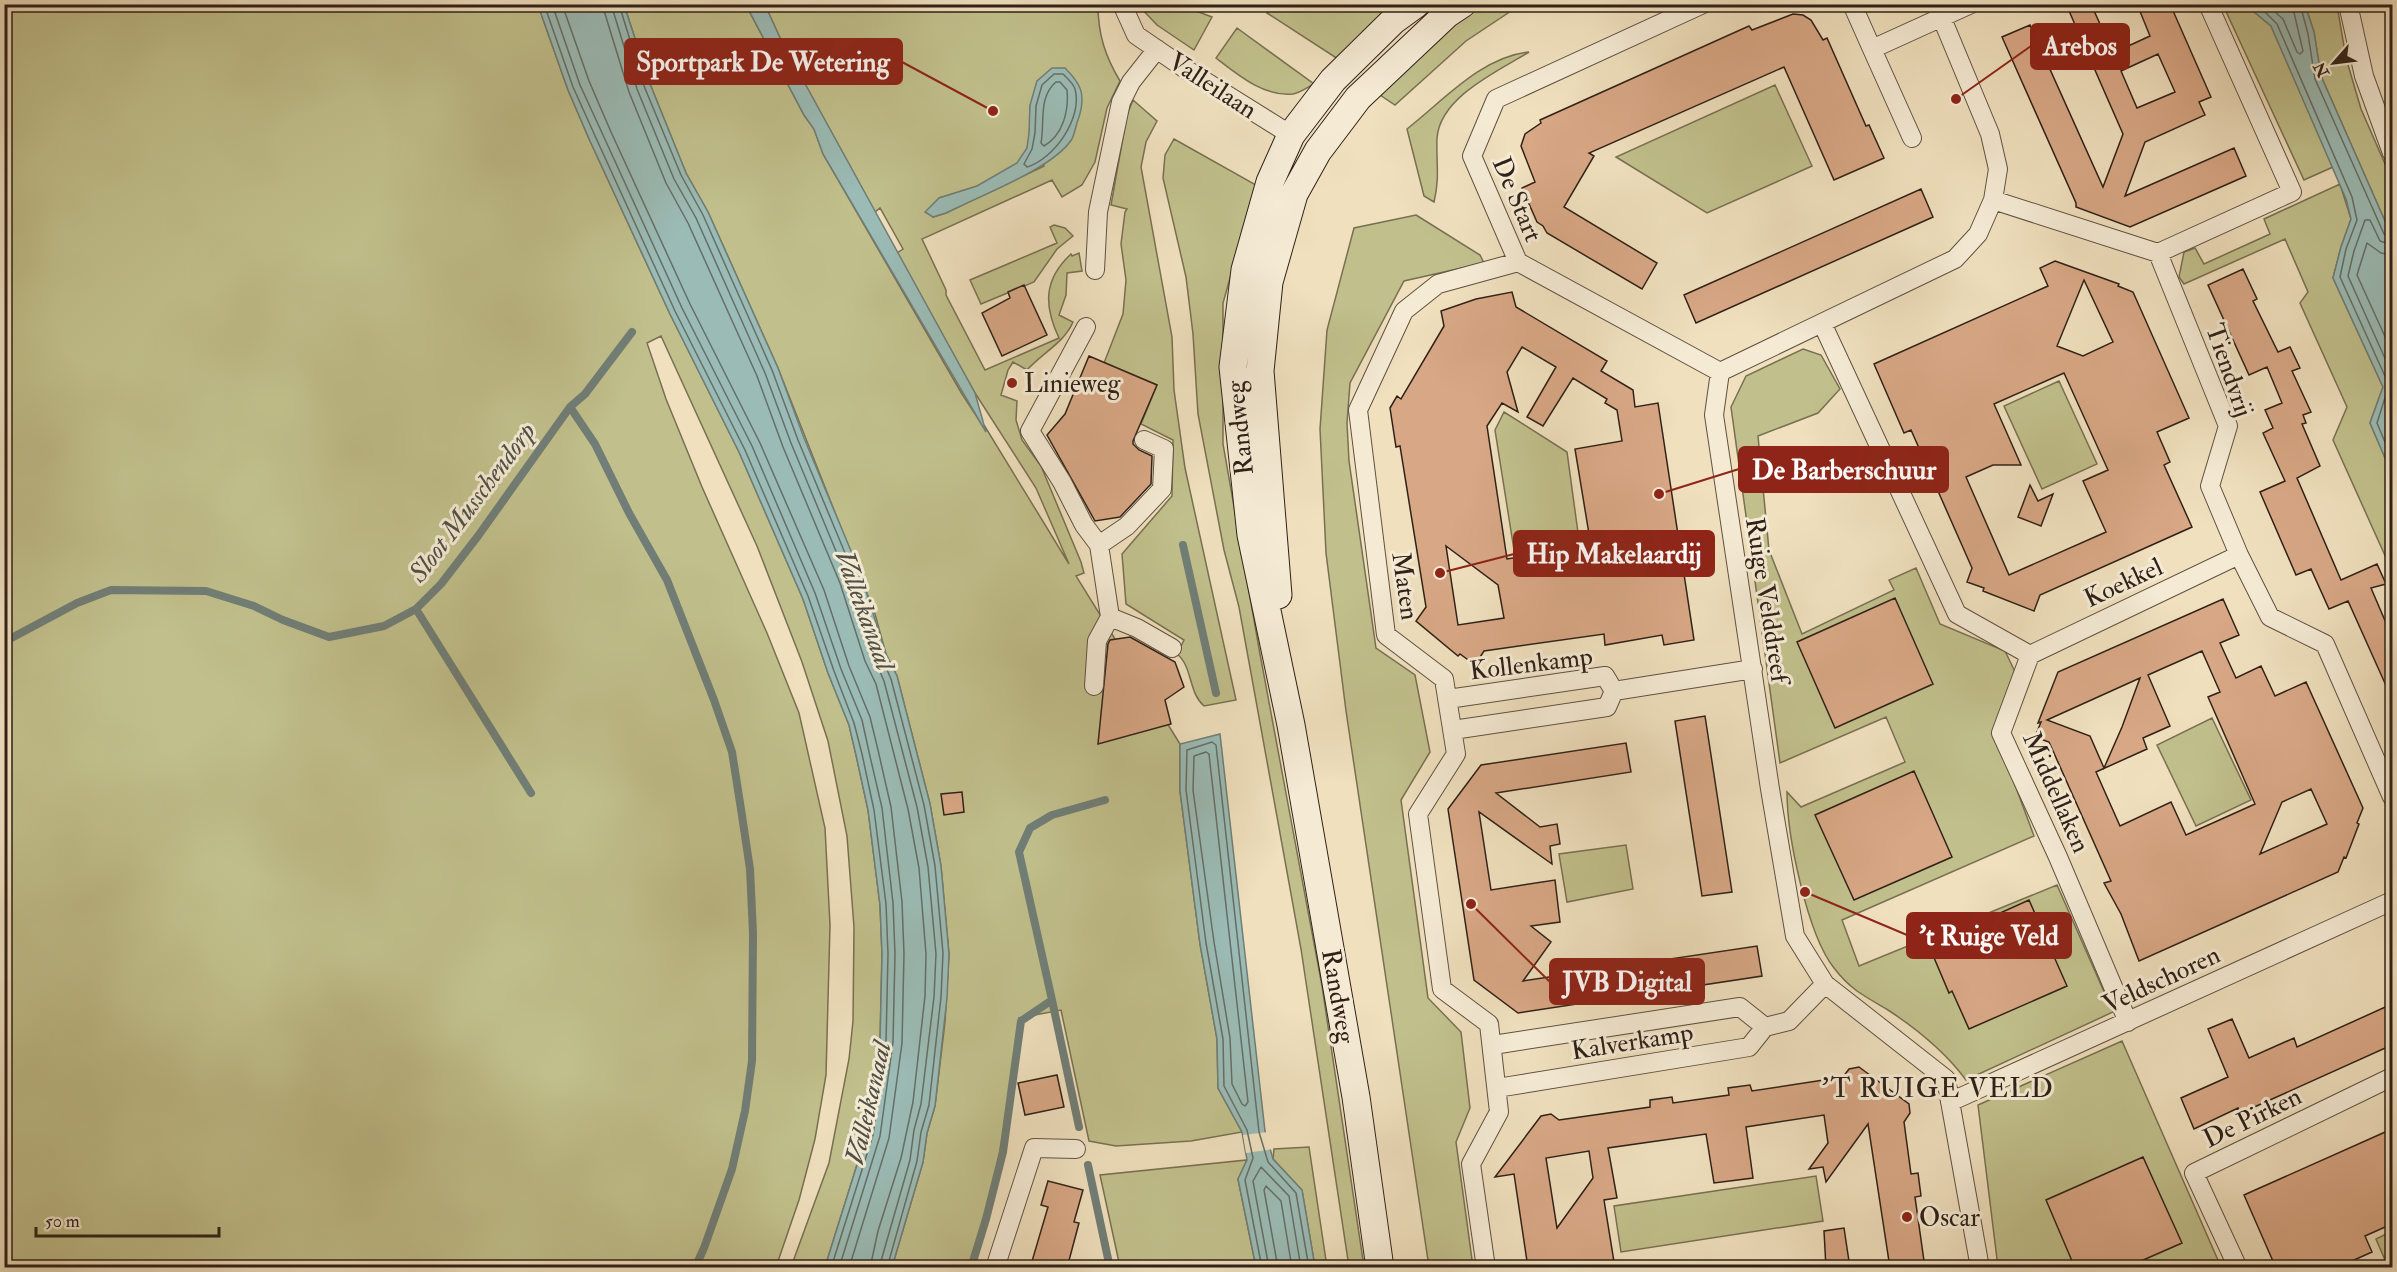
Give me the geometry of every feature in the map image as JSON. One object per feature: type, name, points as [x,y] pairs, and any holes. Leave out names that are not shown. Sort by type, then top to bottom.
[{"type":"main road","name":"Randweg","points":[[1380,1268],[1356,1097],[1291,725],[1251,535],[1233,367],[1245,270],[1270,182],[1290,135],[1333,80],[1394,20],[1416,4]]},
{"type":"main road","name":"Randweg","points":[[1291,725],[1260,371],[1269,282],[1294,194],[1318,151],[1358,98],[1447,14],[1462,4]]},
{"type":"main road","name":"Valleilaan","points":[[1290,135],[1318,151]]},
{"type":"street","name":"Valleilaan","points":[[1122,4],[1136,34],[1290,135]]},
{"type":"street","name":"De Start","points":[[1518,262],[1472,156],[1496,99],[1703,4]]},
{"type":"street","points":[[1852,4],[1912,138]]},
{"type":"street","points":[[1872,49],[1939,11],[1971,4]]},
{"type":"street","points":[[1993,200],[2158,253],[2292,192],[2208,4]]},
{"type":"street","points":[[2348,4],[2364,76],[2392,153]]},
{"type":"street","points":[[1518,262],[1720,372],[1955,259],[1978,234],[1993,200],[1998,169],[1990,134],[1939,11]]},
{"type":"street","points":[[1095,270],[1098,212],[1121,102],[1131,82],[1157,49]]},
{"type":"street","name":"Tiendvrij","points":[[2158,253],[2228,426],[2210,486],[2239,555],[2270,617],[2325,644],[2392,797]]},
{"type":"street","name":"Maten","points":[[1486,1268],[1471,1164],[1499,1112],[1489,1024],[1442,989],[1418,814],[1456,754],[1453,730],[1444,679],[1386,635],[1358,410],[1404,311],[1438,284],[1518,262]]},
{"type":"street","points":[[1822,323],[1957,614],[2030,655]]},
{"type":"street","points":[[1086,327],[1030,430],[1062,482],[1084,525],[1099,545],[1110,617],[1097,641],[1094,686]]},
{"type":"street","name":"Ruige Velddreef","points":[[1720,372],[1714,415],[1795,936],[1825,984],[1946,1079],[1980,1268]]},
{"type":"street","points":[[1099,545],[1127,526],[1162,489],[1164,449],[1144,440]]},
{"type":"street","name":"Koekkel","points":[[2030,655],[2239,555]]},
{"type":"street","points":[[1110,617],[1137,628],[1172,648]]},
{"type":"street","name":"Middellaken","points":[[2030,655],[2001,733],[2058,857],[2128,1022]]},
{"type":"street","name":"Kollenkamp","points":[[1614,691],[1753,669]]},
{"type":"street","name":"Kollenkamp","points":[[1448,699],[1605,676],[1614,691]]},
{"type":"street","name":"Kollenkamp","points":[[1453,730],[1607,707],[1614,691]]},
{"type":"street","name":"Veldschoren","points":[[1950,1102],[2392,901]]},
{"type":"street","name":"Kalverkamp","points":[[1497,1088],[1749,1047],[1765,1027],[1789,1020],[1825,984]]},
{"type":"street","name":"Kalverkamp","points":[[1492,1045],[1740,1007],[1765,1027]]},
{"type":"street","name":"De Pirken","points":[[2238,1268],[2194,1173],[2392,1077]]},
{"type":"street","points":[[995,1268],[1034,1148],[1076,1149]]},
{"type":"shaded area","points":[[5,5],[538,5],[568,90],[590,141],[670,314],[739,452],[803,599],[828,673],[849,725],[856,755],[868,810],[880,905],[882,954],[880,1042],[867,1133],[825,1267],[791,1267],[829,1163],[849,1059],[853,1021],[854,927],[847,836],[828,741],[802,662],[757,546],[661,336],[647,343],[666,399],[702,487],[767,633],[799,713],[825,828],[830,925],[826,1075],[815,1139],[799,1200],[776,1267],[5,1268]]},
{"type":"shaded area","points":[[624,5],[746,5],[804,115],[814,129],[823,154],[962,394],[985,429],[984,425],[1069,564],[1036,488],[975,393],[897,253],[903,249],[880,208],[875,212],[781,40],[765,5],[1098,5],[1103,44],[1120,81],[1107,108],[1095,162],[1082,185],[1062,197],[1052,180],[922,239],[946,290],[946,295],[985,370],[1059,338],[1049,304],[1051,284],[1055,274],[1071,254],[1072,256],[1079,253],[1082,271],[1067,273],[1066,295],[1059,315],[1073,322],[1064,336],[1027,370],[1013,362],[1008,370],[1001,395],[1017,401],[1016,420],[1022,440],[1041,466],[1081,562],[1084,573],[1076,576],[1180,744],[1180,791],[1200,944],[1217,1039],[1218,1088],[1242,1132],[1191,1141],[1116,1146],[1089,1141],[1061,1010],[1019,1018],[995,1175],[969,1267],[892,1267],[923,1162],[927,1133],[935,1106],[945,1022],[949,954],[941,866],[930,804],[897,676],[886,654],[875,614],[778,368],[708,212],[686,173],[650,84]],"holes":[[[1030,105],[1044,166],[946,213],[933,217],[939,198],[989,182],[1001,176],[1021,159],[1028,143]]]},
{"type":"shaded area","points":[[1138,5],[1180,5],[1212,17],[1194,50],[1157,25]]},
{"type":"shaded area","points":[[1274,5],[1399,5],[1338,59],[1267,13]]},
{"type":"shaded area","points":[[1483,5],[1520,5],[1466,41],[1395,105],[1377,93],[1451,22]]},
{"type":"shaded area","points":[[2223,5],[2251,5],[2253,11],[2271,26],[2333,167],[2304,180]]},
{"type":"shaded area","points":[[2305,5],[2337,5],[2346,58],[2361,109],[2392,180],[2392,237],[2321,76],[2314,32]]},
{"type":"shaded area","points":[[1237,28],[1314,84],[1293,94],[1282,94],[1252,84],[1233,71],[1216,58]]},
{"type":"shaded area","points":[[1529,52],[1472,87],[1448,110],[1437,138],[1437,177],[1434,202],[1424,196],[1407,129],[1479,71],[1495,62]]},
{"type":"shaded area","points":[[1775,85],[1812,166],[1707,213],[1616,157]]},
{"type":"shaded area","points":[[1133,100],[1157,121],[1146,142],[1141,167],[1172,337],[1174,390],[1185,468],[1236,700],[1204,706],[1195,694],[1186,666],[1177,654],[1184,640],[1126,604],[1122,554],[1172,496],[1173,440],[1141,424],[1157,385],[1104,363],[1123,314],[1126,280],[1121,244],[1127,209],[1111,205],[1127,115]]},
{"type":"shaded area","points":[[1174,139],[1256,185],[1223,303],[1223,444],[1322,986],[1364,1267],[1349,1267],[1301,949],[1239,607],[1224,550],[1198,414],[1193,334],[1186,277],[1163,178],[1165,155]]},
{"type":"shaded area","points":[[2340,184],[2351,219],[2333,278],[2383,387],[2370,423],[2392,474],[2392,564],[2387,560],[2333,440],[2347,407],[2300,303],[2308,292],[2285,239],[2184,284],[2179,277],[2184,252],[2195,248],[2204,264],[2270,234],[2264,219]]},
{"type":"shaded area","points":[[1416,215],[1480,255],[1484,263],[1404,281],[1350,383],[1347,423],[1349,461],[1376,648],[1415,675],[1430,752],[1401,800],[1428,998],[1461,1032],[1470,1108],[1456,1142],[1473,1267],[1429,1267],[1346,711],[1326,553],[1320,429],[1327,330],[1354,228]]},
{"type":"shaded area","points":[[1054,225],[1065,228],[1073,236],[1057,249],[1034,282],[981,304],[970,280],[1057,243],[1050,227]]},
{"type":"shaded area","points":[[1803,349],[1821,355],[1840,389],[1818,413],[1758,436],[1769,550],[1802,634],[1894,590],[1889,580],[1916,568],[1940,624],[2005,651],[2018,678],[1996,734],[2034,836],[1842,920],[1859,966],[2057,885],[2113,1012],[1966,1080],[1949,1060],[1920,1033],[1857,991],[1836,971],[1815,932],[1800,883],[1791,833],[1787,792],[1801,807],[1905,762],[1886,717],[1780,763],[1731,407],[1746,376]]},
{"type":"shaded area","points":[[2059,381],[2097,464],[2042,489],[2004,406]]},
{"type":"shaded area","points":[[1504,412],[1567,452],[1579,540],[1514,550],[1495,430]]},
{"type":"shaded area","points":[[2212,718],[2251,800],[2196,826],[2157,745]]},
{"type":"shaded area","points":[[1626,845],[1633,889],[1567,902],[1559,854]]},
{"type":"shaded area","points":[[2122,1041],[2221,1267],[1998,1267],[1978,1105]]},
{"type":"shaded area","points":[[1309,1147],[1327,1267],[1315,1267],[1302,1190],[1273,1159],[1274,1149]]},
{"type":"shaded area","points":[[1247,1160],[1238,1179],[1256,1267],[1120,1267],[1100,1175]]},
{"type":"shaded area","points":[[1816,1176],[1823,1221],[1621,1252],[1614,1206]]},
{"type":"shaded area","points":[[2392,1231],[2392,1267],[2388,1267],[2376,1239]]},
{"type":"water","name":"Valleikanaal","points":[[538,5],[624,5],[650,84],[686,173],[708,212],[778,368],[804,438],[861,575],[886,654],[897,676],[930,804],[941,866],[949,954],[947,998],[935,1106],[927,1133],[923,1162],[892,1267],[825,1267],[867,1133],[880,1042],[882,954],[880,905],[868,810],[849,725],[828,673],[803,599],[739,452],[670,314],[590,141],[568,90]]},
{"type":"water","points":[[746,5],[765,5],[781,40],[975,393],[986,432],[823,154],[814,129],[804,115]]},
{"type":"water","points":[[2251,5],[2305,5],[2314,32],[2321,76],[2392,237],[2392,474],[2370,423],[2383,387],[2333,278],[2351,219],[2346,199],[2271,26],[2253,11]]},
{"type":"water","points":[[1052,68],[1065,68],[1081,90],[1081,109],[1072,139],[1049,161],[995,190],[946,213],[933,217],[925,212],[939,198],[977,186],[1017,163],[1027,148],[1030,105],[1037,81]]},
{"type":"water","points":[[1220,734],[1265,1131],[1273,1159],[1302,1190],[1315,1267],[1256,1267],[1238,1179],[1247,1160],[1242,1132],[1218,1088],[1217,1039],[1200,944],[1180,791],[1180,744]]},
{"type":"pier","points":[[1268,1132],[1273,1149],[1246,1153],[1243,1135]]},
{"type":"building","points":[[2066,4],[2091,4],[2113,53],[2150,36],[2137,4],[2170,4],[2211,97],[2199,102],[2205,115],[2145,142],[2125,196],[2234,148],[2246,176],[2130,227],[2076,207],[2002,37],[2030,25],[2103,187],[2123,134]],"holes":[[[2158,54],[2175,92],[2137,108],[2121,71]]]},
{"type":"building","points":[[1793,14],[1803,15],[1811,20],[1823,40],[1827,38],[1866,126],[1869,125],[1884,158],[1834,180],[1784,67],[1589,153],[1594,156],[1564,207],[1657,263],[1642,289],[1547,233],[1537,222],[1522,188],[1535,182],[1521,146],[1525,134],[1541,123],[1540,120],[1749,26],[1752,30]]},
{"type":"building","points":[[1921,189],[1933,217],[1696,323],[1684,295]]},
{"type":"building","points":[[2055,261],[2119,284],[2118,286],[2133,292],[2189,418],[2157,432],[2170,462],[2164,465],[2192,527],[2040,595],[2034,611],[1983,591],[1984,588],[1967,582],[1972,568],[1911,430],[1904,433],[1874,364],[2048,286],[2040,268]],"holes":[[[2084,280],[2113,342],[2083,356],[2057,346]],[[2064,373],[2108,470],[2083,481],[2106,532],[2009,575],[1966,477],[1993,465],[2021,465],[1994,404]]]},
{"type":"building","points":[[2243,269],[2257,299],[2253,301],[2278,352],[2290,347],[2300,368],[2292,371],[2311,412],[2303,415],[2306,423],[2302,424],[2320,466],[2297,478],[2341,580],[2377,564],[2386,584],[2371,588],[2392,637],[2392,699],[2348,601],[2329,609],[2311,569],[2296,575],[2260,492],[2285,481],[2263,433],[2273,428],[2265,410],[2282,403],[2267,367],[2249,375],[2208,285]]},
{"type":"building","points":[[1024,285],[1047,335],[1002,356],[982,313],[1010,298],[1008,292]]},
{"type":"building","points":[[1512,292],[1516,307],[1607,361],[1601,371],[1633,390],[1635,407],[1658,403],[1694,640],[1664,645],[1662,635],[1605,645],[1604,634],[1484,651],[1475,665],[1460,654],[1458,656],[1416,621],[1426,607],[1400,446],[1396,447],[1390,408],[1397,396],[1401,399],[1444,326],[1441,311],[1476,299]],"holes":[[[1522,347],[1556,367],[1527,417],[1543,426],[1573,378],[1607,399],[1605,403],[1617,410],[1622,441],[1575,449],[1591,546],[1507,559],[1487,426],[1502,403],[1518,412],[1507,372]],[[1446,546],[1498,585],[1504,618],[1458,625]]]},
{"type":"building","points":[[1089,356],[1157,385],[1133,441],[1139,450],[1152,456],[1151,484],[1120,517],[1095,521],[1047,435],[1065,414]]},
{"type":"building","points":[[2030,485],[2038,501],[2053,494],[2041,526],[2018,517]]},
{"type":"building","points":[[1895,598],[1933,684],[1835,728],[1797,642]]},
{"type":"building","points":[[2223,599],[2239,635],[2220,643],[2236,678],[2261,666],[2275,696],[2306,682],[2363,808],[2346,858],[2344,857],[2338,872],[2139,961],[2121,914],[2104,883],[2111,881],[2049,742],[2035,737],[2041,722],[2038,723],[2058,672]],"holes":[[[2202,651],[2220,692],[2208,697],[2255,804],[2186,835],[2171,802],[2120,826],[2096,772],[2147,749],[2143,738],[2170,726],[2148,675]],[[2140,678],[2104,768],[2090,736],[2047,720]],[[2311,789],[2327,824],[2260,854],[2282,802]]]},
{"type":"building","points":[[1130,637],[1175,662],[1184,687],[1165,700],[1171,724],[1098,744],[1108,644],[1110,640]]},
{"type":"building","points":[[1705,716],[1732,892],[1702,896],[1675,721]]},
{"type":"building","points":[[1626,743],[1631,772],[1496,793],[1540,827],[1557,824],[1560,844],[1550,846],[1552,864],[1479,812],[1491,890],[1555,880],[1560,922],[1531,926],[1551,942],[1523,981],[1757,946],[1762,976],[1518,1013],[1474,980],[1448,809],[1481,765]]},
{"type":"building","points":[[1914,771],[1952,857],[1854,900],[1815,815]]},
{"type":"building","points":[[962,792],[964,812],[944,815],[941,794]]},
{"type":"building","points":[[2029,900],[2067,986],[1969,1029],[1952,991],[1949,993],[1932,953],[1935,952],[1931,944]]},
{"type":"building","points":[[2392,1004],[2392,1045],[2241,1113],[2238,1108],[2194,1129],[2181,1098],[2228,1077],[2208,1029],[2232,1019],[2249,1058],[2294,1038],[2297,1047]]},
{"type":"building","points":[[1859,1067],[1909,1104],[1910,1113],[1904,1122],[1911,1174],[1918,1173],[1921,1196],[1915,1197],[1925,1268],[1890,1268],[1868,1124],[1826,1182],[1823,1167],[1809,1169],[1828,1143],[1824,1115],[1746,1127],[1753,1178],[1714,1183],[1706,1134],[1608,1148],[1617,1198],[1604,1200],[1615,1268],[1528,1268],[1514,1174],[1495,1177],[1541,1116],[1551,1114],[1559,1120],[1650,1107],[1650,1100],[1672,1097],[1673,1103],[1729,1095],[1728,1088],[1750,1085],[1752,1091],[1843,1077],[1849,1069]],"holes":[[[1589,1151],[1593,1178],[1557,1228],[1546,1158]]]},
{"type":"building","points":[[1057,1075],[1064,1107],[1025,1115],[1018,1083]]},
{"type":"building","points":[[2392,1129],[2392,1224],[2365,1236],[2372,1252],[2336,1268],[2276,1268],[2244,1195]]},
{"type":"building","points":[[2143,1157],[2182,1243],[2125,1268],[2075,1268],[2046,1200]]},
{"type":"building","points":[[1048,1181],[1083,1190],[1074,1222],[1079,1223],[1067,1268],[1030,1268],[1048,1207],[1041,1205]]},
{"type":"building","points":[[1844,1228],[1850,1268],[1826,1268],[1824,1231]]},
{"type":"waterway","name":"Sloot Musschendorp","points":[[4,642],[77,603],[111,590],[206,591],[254,606],[283,620],[329,637],[384,626],[416,609],[441,584],[570,407],[585,394],[632,332]]},
{"type":"waterway","points":[[570,407],[595,444],[629,513],[667,580],[714,700],[732,752],[750,869],[753,933],[752,1061],[745,1111],[732,1169],[695,1268]]},
{"type":"waterway","points":[[1183,545],[1216,693]]},
{"type":"waterway","points":[[416,609],[531,793]]},
{"type":"waterway","points":[[971,1268],[1003,1152],[1021,1021],[1052,1000],[1019,852],[1030,828],[1052,815],[1105,800]]},
{"type":"waterway","points":[[1052,1000],[1079,1127]]},
{"type":"waterway","points":[[1088,1165],[1110,1268]]},
{"type":"place","name":"Arebos","points":[[1956,99]]},
{"type":"place","name":"Sportpark De Wetering","points":[[993,111]]},
{"type":"place","name":"Linieweg","points":[[1012,383]]},
{"type":"place","name":"De Barberschuur","points":[[1659,494]]},
{"type":"place","name":"Hip Makelaardij","points":[[1440,573]]},
{"type":"place","name":"'t Ruige Veld","points":[[1805,892]]},
{"type":"place","name":"JVB Digital","points":[[1471,904]]},
{"type":"place","name":"Oscar","points":[[1907,1217]]},
{"type":"district","name":"'T RUIGE VELD","points":[[1938,1088]]}]
